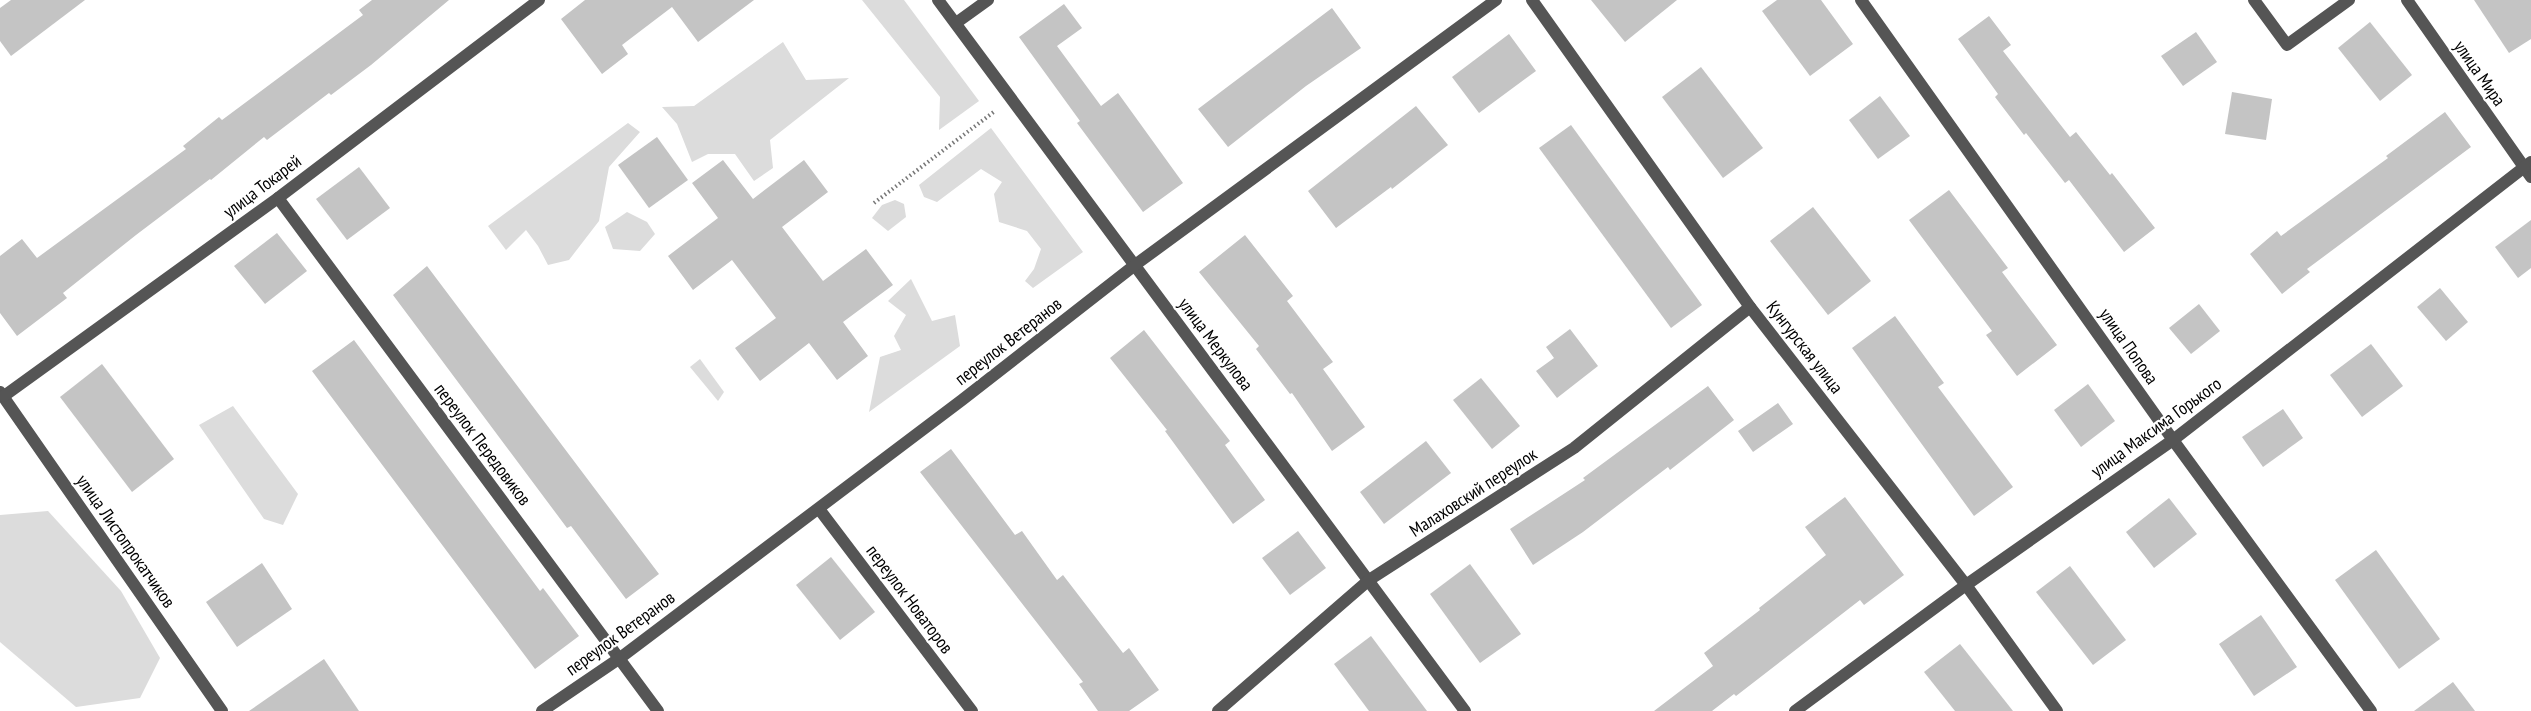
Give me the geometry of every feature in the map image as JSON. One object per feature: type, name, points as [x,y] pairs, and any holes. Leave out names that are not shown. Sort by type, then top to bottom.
[{"type":"street","name":"улица Токарей","points":[[2,394],[278,198],[539,0]]},
{"type":"street","name":"улица Меркулова","points":[[938,0],[1465,711]]},
{"type":"street","points":[[956,23],[988,0]]},
{"type":"street","name":"переулок Ветеранов","points":[[542,711],[620,658],[819,509],[1135,265],[1496,0]]},
{"type":"street","name":"Кунгурская улица","points":[[1532,0],[1750,307],[1966,585],[2057,711]]},
{"type":"street","name":"улица Попова","points":[[1861,0],[2173,440],[2371,711]]},
{"type":"street","points":[[2254,0],[2287,45],[2349,0]]},
{"type":"street","name":"улица Мира","points":[[2407,0],[2529,169]]},
{"type":"street","name":"улица Максима Горького","points":[[1795,711],[1966,585],[2173,440],[2529,169]]},
{"type":"street","name":"переулок Передовиков","points":[[278,198],[658,711]]},
{"type":"street","name":"Малаховский переулок","points":[[1218,711],[1369,580],[1574,448],[1750,307]]},
{"type":"street","name":"улица Листопрокатчиков","points":[[2,394],[222,711]]},
{"type":"street","name":"переулок Новаторов","points":[[819,509],[972,711]]},
{"type":"path","points":[[874,203],[1012,98]]},
{"type":"shaded area","points":[[862,0],[904,0],[979,101],[939,130],[940,97]]},
{"type":"shaded area","points":[[783,42],[806,80],[849,78],[770,140],[773,168],[754,181],[735,154],[708,154],[692,162],[677,124],[662,107],[694,106]]},
{"type":"shaded area","points":[[628,123],[640,132],[609,167],[599,221],[569,260],[548,265],[526,230],[506,250],[488,226]]},
{"type":"shaded area","points":[[991,128],[1083,252],[1033,288],[1025,281],[1034,269],[1041,249],[1027,231],[999,222],[994,194],[1002,182],[981,169],[937,202],[924,197],[919,185]]},
{"type":"shaded area","points":[[895,200],[904,204],[906,217],[888,231],[872,218],[882,205]]},
{"type":"shaded area","points":[[627,212],[647,222],[655,234],[640,251],[613,249],[605,227]]},
{"type":"shaded area","points":[[911,279],[932,321],[955,315],[960,346],[869,412],[880,357],[901,350],[894,336],[906,315],[888,301]]},
{"type":"shaded area","points":[[700,359],[724,392],[718,401],[690,367]]},
{"type":"shaded area","points":[[233,406],[298,494],[283,525],[264,519],[199,425]]},
{"type":"shaded area","points":[[48,511],[121,591],[160,658],[140,698],[76,707],[0,642],[0,515]]},
{"type":"building","points":[[11,0],[85,0],[11,56],[0,41],[0,8]]},
{"type":"building","points":[[372,0],[449,0],[371,65],[331,95],[329,93],[267,140],[264,137],[211,180],[136,235],[63,293],[67,298],[17,336],[0,313],[0,256],[22,239],[37,258],[186,149],[183,146],[219,117],[222,120],[363,15],[359,10]]},
{"type":"building","points":[[585,0],[754,0],[698,42],[672,7],[622,45],[628,54],[602,74],[561,19]]},
{"type":"building","points":[[1591,0],[1677,0],[1625,42]]},
{"type":"building","points":[[1777,0],[1821,0],[1853,44],[1810,76],[1762,11]]},
{"type":"building","points":[[2474,0],[2531,0],[2531,39],[2509,53]]},
{"type":"building","points":[[1064,4],[1082,28],[1057,46],[1101,106],[1118,93],[1183,183],[1143,212],[1077,123],[1080,121],[1019,37]]},
{"type":"building","points":[[1332,8],[1361,48],[1306,86],[1228,147],[1198,109]]},
{"type":"building","points":[[1989,16],[2011,45],[2003,51],[2070,137],[2076,132],[2155,228],[2124,252],[2069,180],[2065,183],[2026,133],[2024,135],[1995,97],[1998,94],[1958,39]]},
{"type":"building","points":[[2370,22],[2412,75],[2380,101],[2338,48]]},
{"type":"building","points":[[2196,32],[2217,62],[2183,86],[2161,56]]},
{"type":"building","points":[[1509,34],[1536,71],[1479,113],[1452,77]]},
{"type":"building","points":[[1701,67],[1763,148],[1723,178],[1662,97]]},
{"type":"building","points":[[2232,92],[2272,99],[2266,140],[2225,134]]},
{"type":"building","points":[[1880,96],[1910,136],[1878,159],[1849,120]]},
{"type":"building","points":[[1416,106],[1448,145],[1392,189],[1391,187],[1336,228],[1308,191]]},
{"type":"building","points":[[2445,112],[2471,147],[2307,269],[2310,272],[2282,294],[2250,254],[2277,231],[2281,236],[2388,158],[2386,156]]},
{"type":"building","points":[[1571,125],[1702,305],[1671,328],[1539,148]]},
{"type":"building","points":[[657,137],[688,180],[649,208],[618,165]]},
{"type":"building","points":[[723,160],[753,199],[804,160],[828,192],[782,227],[823,281],[866,249],[893,285],[843,322],[868,356],[837,380],[809,343],[760,381],[735,348],[776,318],[732,260],[693,290],[668,256],[718,218],[692,183]]},
{"type":"building","points":[[359,167],[390,208],[347,240],[316,199]]},
{"type":"building","points":[[1949,190],[2008,268],[2002,272],[2057,345],[2017,376],[1986,335],[1992,331],[1909,220]]},
{"type":"building","points":[[1813,207],[1871,281],[1828,315],[1770,241]]},
{"type":"building","points":[[2531,220],[2531,268],[2518,278],[2495,247]]},
{"type":"building","points":[[277,233],[307,271],[265,304],[234,266]]},
{"type":"building","points":[[1245,235],[1293,296],[1287,301],[1333,362],[1323,369],[1365,427],[1332,451],[1292,393],[1290,394],[1256,349],[1259,346],[1199,272]]},
{"type":"building","points":[[427,266],[659,574],[626,599],[571,526],[567,528],[393,295]]},
{"type":"building","points":[[2440,288],[2468,322],[2446,341],[2417,307]]},
{"type":"building","points":[[2199,304],[2220,331],[2191,354],[2169,328]]},
{"type":"building","points":[[1895,316],[1944,383],[1938,387],[2013,487],[1974,516],[1852,348]]},
{"type":"building","points":[[1570,329],[1598,366],[1557,398],[1536,371],[1554,358],[1546,347]]},
{"type":"building","points":[[1144,330],[1230,441],[1225,445],[1265,500],[1233,524],[1165,431],[1167,430],[1110,358]]},
{"type":"building","points":[[354,340],[540,591],[543,588],[579,636],[535,669],[312,371]]},
{"type":"building","points":[[2371,344],[2403,386],[2362,417],[2330,375]]},
{"type":"building","points":[[102,364],[174,459],[132,492],[60,397]]},
{"type":"building","points":[[1481,378],[1520,426],[1492,449],[1453,400]]},
{"type":"building","points":[[2088,384],[2115,421],[2081,447],[2054,410]]},
{"type":"building","points":[[1708,386],[1734,420],[1670,470],[1668,467],[1583,532],[1533,565],[1510,529],[1585,480],[1583,478]]},
{"type":"building","points":[[1778,403],[1793,424],[1753,452],[1738,431]]},
{"type":"building","points":[[2283,409],[2303,438],[2263,467],[2242,437]]},
{"type":"building","points":[[1426,441],[1451,473],[1384,524],[1360,492]]},
{"type":"building","points":[[951,449],[1015,535],[1022,531],[1057,580],[1063,575],[1123,653],[1129,648],[1159,690],[1129,711],[1098,711],[1079,684],[1083,682],[920,472]]},
{"type":"building","points":[[1845,497],[1904,575],[1864,605],[1860,600],[1736,696],[1734,694],[1712,711],[1654,711],[1713,666],[1704,653],[1826,555],[1805,527]]},
{"type":"building","points":[[2169,498],[2197,534],[2154,568],[2126,532]]},
{"type":"building","points":[[1298,531],[1326,568],[1290,595],[1262,558]]},
{"type":"building","points":[[2376,550],[2440,639],[2399,669],[2335,580]]},
{"type":"building","points":[[831,557],[875,612],[840,640],[796,585]]},
{"type":"building","points":[[262,563],[292,609],[237,647],[206,602]]},
{"type":"building","points":[[1470,564],[1521,634],[1480,663],[1430,594]]},
{"type":"building","points":[[2070,566],[2126,640],[2093,665],[2036,592]]},
{"type":"building","points":[[2261,615],[2297,667],[2254,696],[2219,644]]},
{"type":"building","points":[[1371,636],[1427,711],[1369,711],[1334,664]]},
{"type":"building","points":[[1960,644],[2013,711],[1955,711],[1924,672]]},
{"type":"building","points":[[324,659],[359,711],[249,711]]},
{"type":"building","points":[[2453,682],[2475,711],[2414,711]]}]
